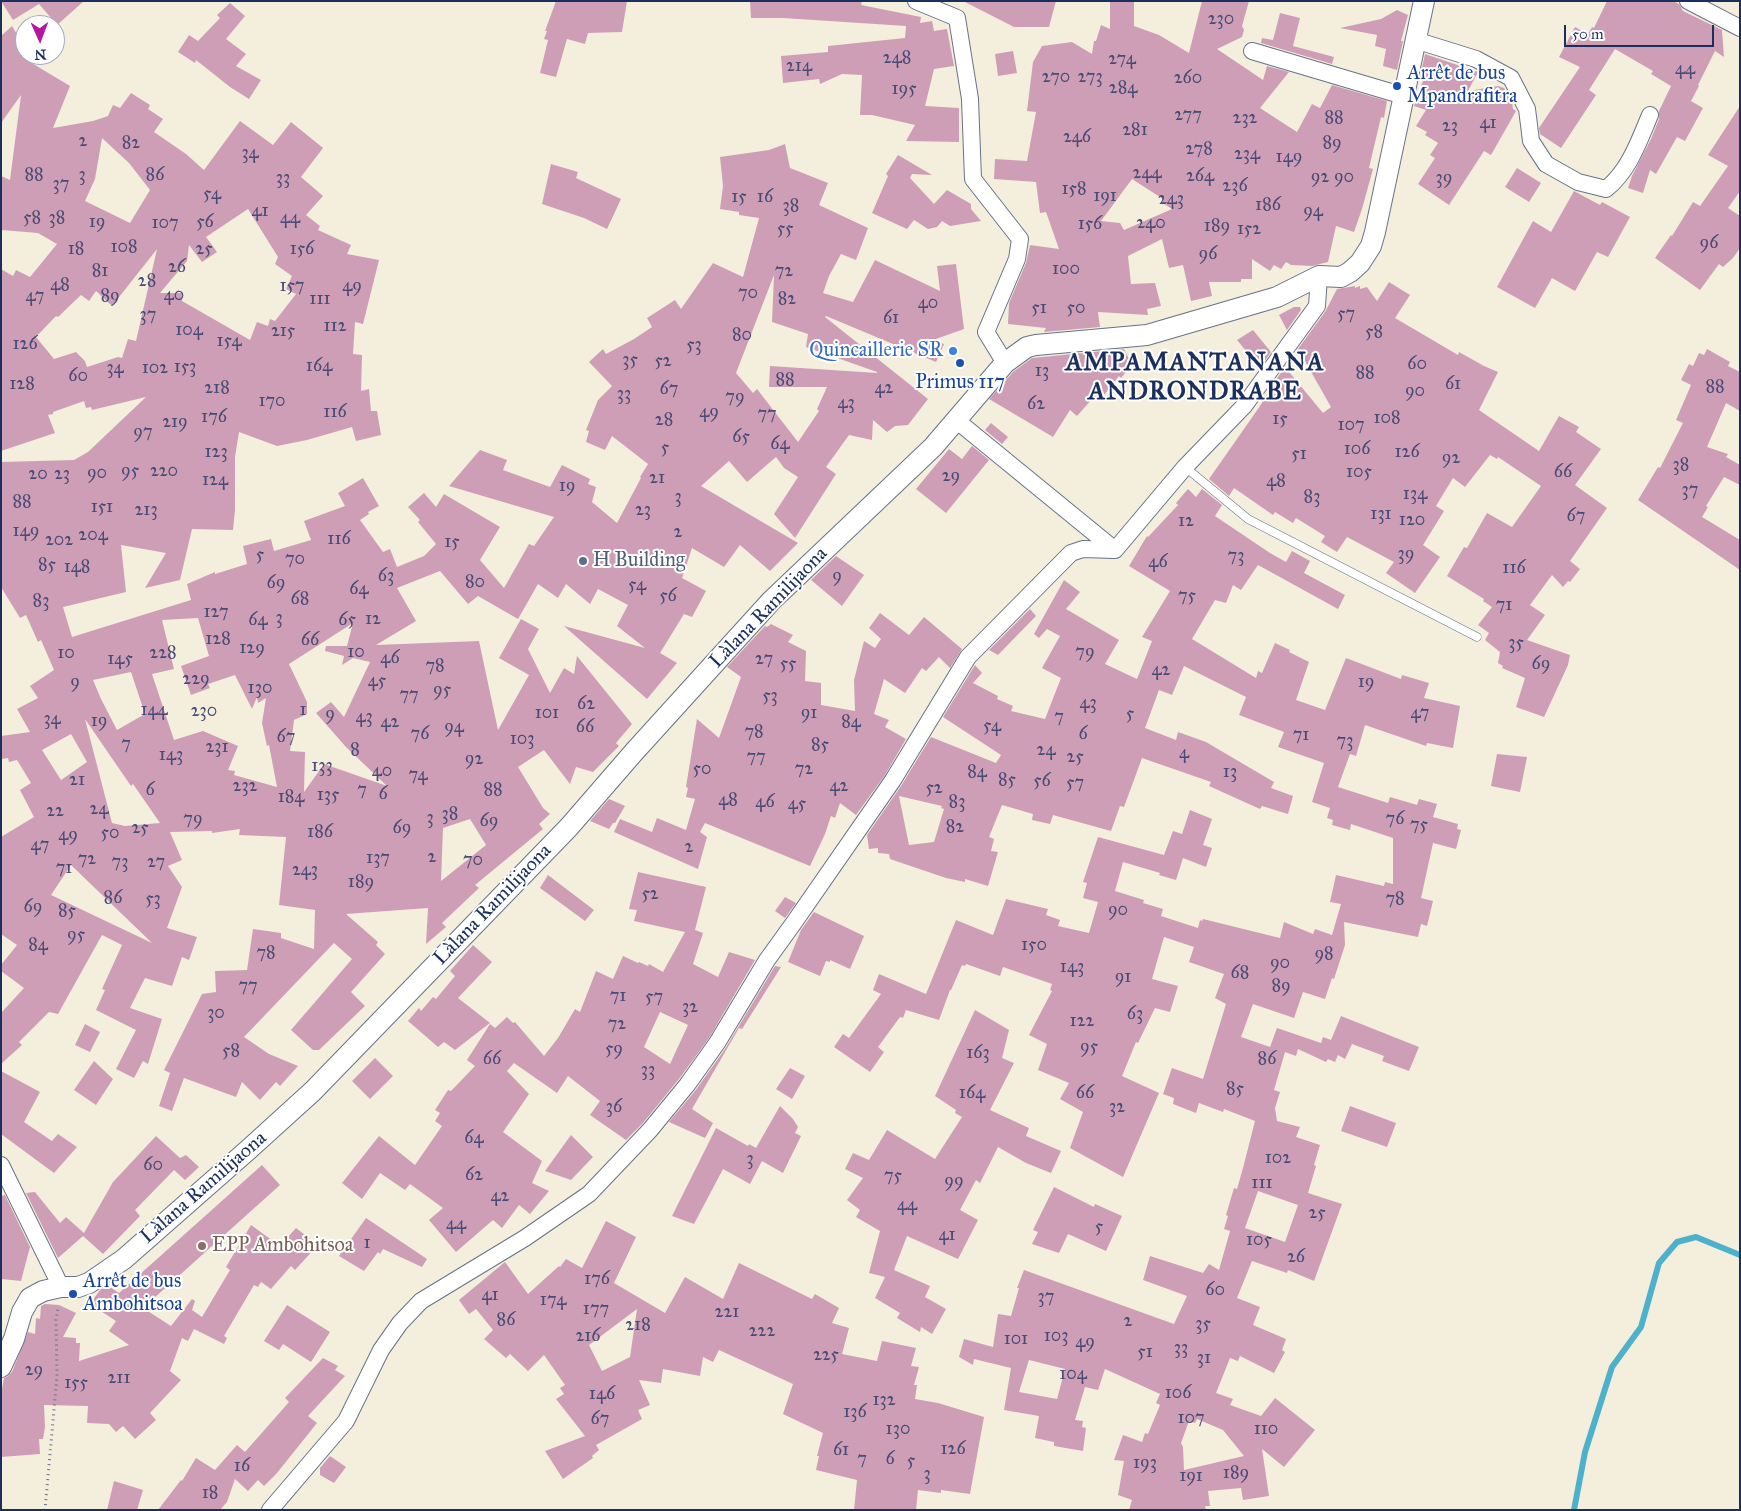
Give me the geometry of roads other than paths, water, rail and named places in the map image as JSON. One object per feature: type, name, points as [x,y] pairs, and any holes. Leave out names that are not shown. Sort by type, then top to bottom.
[{"type":"street","points":[[916,1],[957,18],[970,99],[973,179],[1020,239],[1017,259],[986,332],[1005,363]]},
{"type":"street","name":"Làlana Ramilijaona","points":[[1,1367],[14,1340],[22,1312],[30,1298],[43,1291],[61,1287],[78,1287],[89,1283],[124,1259],[312,1091],[569,827],[634,752],[772,601],[933,447],[1005,363],[1027,347],[1036,345],[1147,335],[1169,329],[1277,297],[1318,276],[1341,277],[1360,263],[1371,246],[1424,1]]},
{"type":"street","points":[[1688,1],[1740,28]]},
{"type":"street","points":[[1416,40],[1476,59],[1511,78],[1528,109],[1531,141],[1546,164],[1578,182],[1606,189],[1616,180],[1636,147],[1650,115]]},
{"type":"street","points":[[1252,52],[1404,96]]},
{"type":"street","points":[[1115,550],[1185,467],[1244,406],[1317,306],[1318,276]]},
{"type":"street","points":[[956,420],[1115,550]]},
{"type":"street","points":[[270,1510],[346,1421],[381,1350],[400,1323],[421,1301],[525,1238],[589,1194],[650,1130],[687,1085],[717,1043],[767,960],[893,780],[968,657],[1071,553],[1083,549],[1115,550]]},
{"type":"street","points":[[1,1165],[61,1287]]},
{"type":"lane","points":[[1185,467],[1248,519],[1477,637]]},
{"type":"waterway","points":[[1574,1510],[1585,1452],[1612,1367],[1641,1327],[1659,1263],[1677,1242],[1696,1237],[1740,1255]]},
{"type":"place","name":"Arrêt de bus Mpandrafitra","points":[[1397,86]]},
{"type":"place","name":"Quincaillerie SR","points":[[953,351]]},
{"type":"place","name":"Primus 117","points":[[960,363]]},
{"type":"place","name":"H Building","points":[[583,561]]},
{"type":"place","name":"EPP Ambohitsoa","points":[[202,1246]]},
{"type":"place","name":"Arrêt de bus Ambohitsoa","points":[[73,1294]]},
{"type":"district","name":"AMPAMANTANANA ANDRONDRABE","points":[[1195,378]]}]
